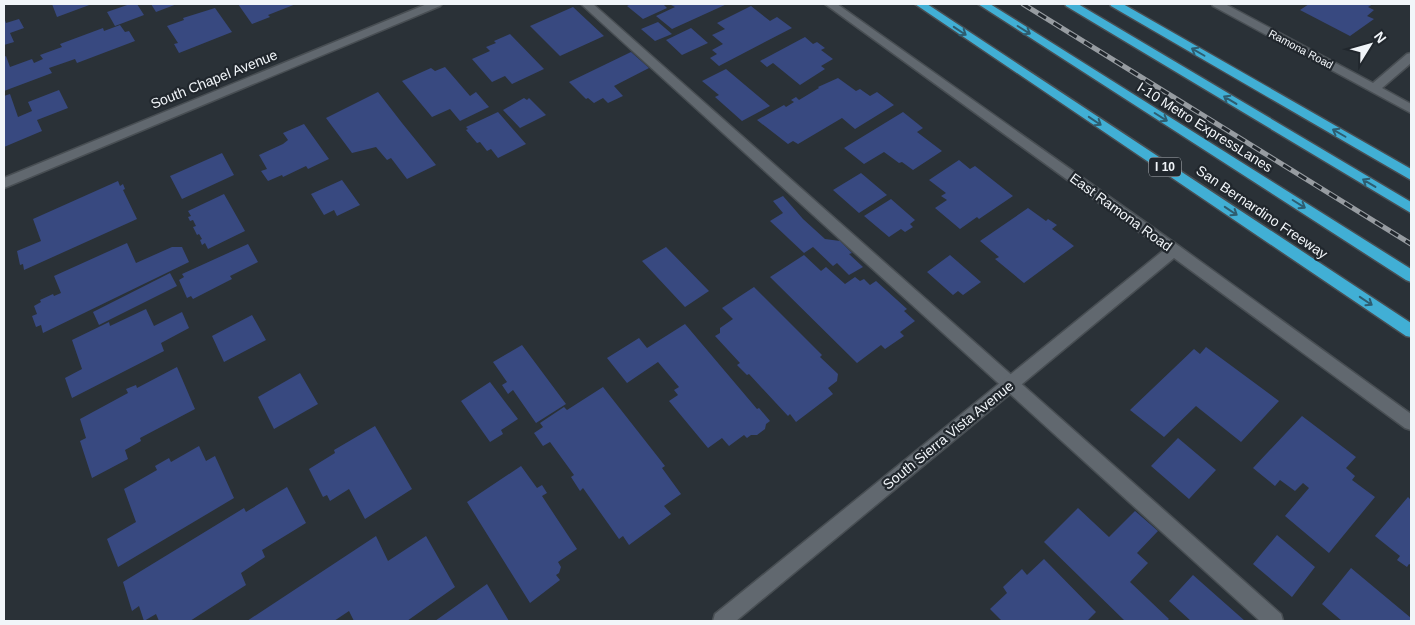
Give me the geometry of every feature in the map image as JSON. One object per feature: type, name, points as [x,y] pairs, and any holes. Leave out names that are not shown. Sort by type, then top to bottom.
[{"type":"highway","name":"San Bernardino Freeway","points":[[920,4],[1411,331]]},
{"type":"highway","name":"I-10 Metro ExpressLanes","points":[[983,4],[1411,276]]},
{"type":"highway","points":[[1070,4],[1411,208]]},
{"type":"highway","points":[[1115,4],[1411,175]]},
{"type":"street","name":"South Chapel Avenue","points":[[4,182],[436,4]]},
{"type":"street","points":[[587,4],[1274,621]]},
{"type":"street","name":"East Ramona Road","points":[[830,4],[1411,422]]},
{"type":"street","name":"Ramona Road","points":[[1217,4],[1411,109]]},
{"type":"street","points":[[1374,89],[1411,57]]},
{"type":"street","name":"South Sierra Vista Avenue","points":[[722,621],[1174,250]]},
{"type":"building","points":[[52,4],[92,4],[57,17]]},
{"type":"building","points":[[130,4],[137,4],[144,15],[115,26],[107,12]]},
{"type":"building","points":[[151,4],[177,4],[156,12]]},
{"type":"building","points":[[238,4],[296,4],[268,15],[270,17],[252,24]]},
{"type":"building","points":[[631,4],[663,4],[667,8],[643,19],[627,6]]},
{"type":"building","points":[[669,4],[727,4],[672,29],[656,16],[675,7]]},
{"type":"building","points":[[1309,4],[1373,4],[1368,7],[1374,10],[1367,16],[1374,19],[1350,36],[1300,10]]},
{"type":"building","points":[[751,6],[770,21],[777,17],[792,28],[719,66],[710,58],[717,54],[712,50],[723,44],[712,35],[725,29],[717,23]]},
{"type":"building","points":[[573,7],[604,36],[560,56],[530,26]]},
{"type":"building","points":[[215,8],[232,32],[179,53],[174,44],[178,43],[167,26],[184,20],[183,18]]},
{"type":"building","points":[[4,17],[6,23],[19,19],[24,28],[10,33],[14,42],[4,45]]},
{"type":"building","points":[[658,22],[672,34],[655,41],[641,29]]},
{"type":"building","points":[[120,25],[125,32],[129,31],[135,41],[77,63],[75,59],[49,68],[52,73],[4,91],[4,57],[6,56],[10,67],[32,59],[34,63],[43,59],[40,55],[62,47],[60,44],[103,28],[104,31]]},
{"type":"building","points":[[691,28],[708,43],[682,55],[666,40]]},
{"type":"building","points":[[510,34],[544,69],[512,84],[505,76],[492,82],[472,59],[490,51],[486,47]]},
{"type":"building","points":[[805,37],[813,44],[817,42],[825,48],[821,50],[833,59],[821,66],[825,69],[800,85],[773,63],[767,67],[760,61]]},
{"type":"building","points":[[631,52],[649,68],[614,86],[623,96],[608,103],[603,98],[594,103],[588,98],[586,99],[569,82]]},
{"type":"building","points":[[445,67],[470,96],[476,92],[489,107],[460,121],[450,109],[432,117],[402,81],[431,68],[435,71]]},
{"type":"building","points":[[726,69],[770,106],[742,121],[715,97],[719,95],[702,81]]},
{"type":"building","points":[[838,78],[856,91],[860,89],[870,96],[877,92],[894,105],[855,129],[842,118],[798,144],[793,141],[788,144],[757,120],[784,105],[786,107],[794,102],[791,100],[796,97],[799,100],[818,87]]},
{"type":"building","points":[[59,90],[68,108],[37,120],[42,131],[4,147],[4,96],[10,94],[18,117],[32,111],[28,102]]},
{"type":"building","points":[[378,92],[436,165],[407,179],[391,158],[387,160],[376,147],[352,153],[326,118]]},
{"type":"building","points":[[524,98],[527,100],[529,98],[546,115],[520,128],[503,110]]},
{"type":"building","points":[[498,112],[526,144],[498,158],[491,149],[487,151],[480,142],[477,143],[466,130],[468,129],[466,127]]},
{"type":"building","points":[[903,112],[923,128],[917,132],[942,151],[913,170],[884,152],[864,164],[844,148]]},
{"type":"building","points":[[304,124],[329,159],[308,169],[306,166],[283,177],[282,175],[268,181],[261,171],[267,169],[259,155],[283,144],[288,140],[283,133]]},
{"type":"building","points":[[222,153],[234,175],[182,199],[170,176]]},
{"type":"building","points":[[959,160],[970,169],[975,166],[1013,196],[979,219],[977,217],[960,229],[935,208],[947,200],[941,196],[946,193],[929,180]]},
{"type":"building","points":[[861,173],[887,195],[859,213],[833,190]]},
{"type":"building","points":[[342,180],[360,205],[337,216],[334,210],[324,215],[311,194]]},
{"type":"building","points":[[118,181],[120,186],[123,184],[125,189],[123,190],[137,219],[24,270],[23,264],[20,265],[17,251],[41,241],[33,219]]},
{"type":"building","points":[[224,194],[245,231],[208,249],[205,243],[202,245],[200,240],[202,239],[199,234],[197,235],[193,227],[196,226],[193,220],[190,221],[188,217],[191,216],[188,211]]},
{"type":"building","points":[[783,196],[803,219],[825,239],[840,241],[852,253],[849,254],[863,267],[849,275],[837,263],[833,266],[813,247],[804,253],[770,221],[783,213],[773,201]]},
{"type":"building","points":[[891,199],[915,220],[910,224],[913,227],[905,232],[901,229],[889,237],[864,216]]},
{"type":"building","points":[[1028,208],[1046,221],[1048,219],[1057,225],[1052,229],[1074,246],[1024,283],[995,259],[999,257],[980,241]]},
{"type":"building","points":[[127,243],[136,263],[172,247],[182,247],[189,262],[43,333],[41,325],[36,327],[32,316],[37,314],[34,306],[41,302],[40,300],[53,294],[54,296],[61,293],[54,276]]},
{"type":"building","points":[[248,244],[258,262],[230,276],[232,279],[193,299],[191,296],[187,298],[179,280],[184,277],[182,274]]},
{"type":"building","points":[[666,247],[709,291],[685,307],[642,261]]},
{"type":"building","points":[[804,255],[821,271],[826,267],[845,284],[855,277],[860,281],[864,279],[870,285],[876,281],[907,309],[904,311],[915,321],[900,332],[904,336],[885,349],[881,345],[857,363],[770,277]]},
{"type":"building","points":[[950,255],[981,282],[963,295],[958,291],[953,295],[927,272]]},
{"type":"building","points":[[170,273],[177,286],[99,325],[93,312]]},
{"type":"building","points":[[754,287],[822,355],[820,357],[838,374],[837,381],[828,388],[833,394],[796,422],[790,414],[788,416],[749,374],[747,375],[737,365],[740,363],[715,336],[720,333],[720,328],[733,319],[722,308]]},
{"type":"building","points":[[146,309],[154,326],[182,312],[189,328],[161,343],[164,351],[72,398],[65,378],[82,369],[72,340],[109,322],[110,326]]},
{"type":"building","points":[[252,315],[266,340],[224,362],[212,336]]},
{"type":"building","points":[[685,324],[757,409],[759,408],[770,421],[766,424],[765,429],[757,435],[751,435],[747,438],[744,435],[729,446],[722,438],[708,448],[669,401],[678,395],[674,390],[679,387],[658,362],[627,383],[607,358],[639,338],[647,348]]},
{"type":"building","points":[[522,345],[566,404],[536,423],[513,390],[508,394],[502,385],[507,382],[493,362]]},
{"type":"building","points":[[1206,347],[1279,401],[1241,442],[1196,406],[1164,437],[1130,410],[1194,349],[1200,354]]},
{"type":"building","points":[[177,367],[195,409],[140,438],[141,441],[125,450],[128,459],[92,478],[80,441],[86,438],[80,419],[128,393],[126,389],[136,385],[137,388]]},
{"type":"building","points":[[300,373],[318,404],[274,429],[258,397]]},
{"type":"building","points":[[490,382],[518,419],[501,430],[503,434],[490,442],[461,401]]},
{"type":"building","points":[[603,387],[665,466],[662,468],[681,494],[664,506],[671,514],[629,545],[623,536],[619,539],[583,488],[580,491],[571,477],[574,475],[550,442],[543,446],[534,433],[543,427],[540,423],[564,407],[567,410]]},
{"type":"building","points":[[1302,416],[1356,457],[1346,468],[1355,476],[1352,480],[1375,497],[1329,553],[1285,516],[1309,488],[1303,483],[1295,491],[1280,480],[1275,486],[1253,468]]},
{"type":"building","points":[[375,426],[412,489],[365,519],[349,489],[330,501],[327,495],[323,497],[309,469],[335,453],[334,450]]},
{"type":"building","points":[[1178,438],[1216,470],[1189,499],[1151,466]]},
{"type":"building","points":[[199,446],[206,461],[215,456],[234,498],[118,567],[107,539],[136,522],[124,489],[157,470],[155,466],[169,458],[171,462]]},
{"type":"building","points":[[521,466],[537,488],[542,485],[547,493],[542,496],[577,549],[558,562],[561,567],[556,575],[560,580],[530,603],[467,502]]},
{"type":"building","points":[[287,487],[306,523],[262,550],[265,557],[241,573],[246,585],[190,621],[159,621],[156,614],[144,621],[139,606],[132,611],[123,582],[244,508],[246,512]]},
{"type":"building","points":[[1408,497],[1411,500],[1411,565],[1409,564],[1407,567],[1397,560],[1400,556],[1375,536]]},
{"type":"building","points":[[1078,508],[1109,537],[1135,511],[1158,531],[1137,553],[1148,563],[1130,582],[1169,619],[1167,621],[1125,621],[1044,542]]},
{"type":"building","points":[[1277,535],[1315,567],[1292,597],[1253,564]]},
{"type":"building","points":[[376,536],[388,561],[426,536],[455,587],[407,621],[354,621],[349,611],[334,621],[247,621]]},
{"type":"building","points":[[1044,559],[1096,612],[1087,621],[1002,621],[990,609],[1007,593],[1003,587],[1022,569],[1027,575]]},
{"type":"building","points":[[1351,568],[1411,618],[1411,621],[1342,621],[1322,604]]},
{"type":"building","points":[[1193,575],[1245,621],[1191,621],[1169,601]]},
{"type":"building","points":[[487,584],[509,621],[435,621]]},
{"type":"railway","points":[[1023,4],[1411,244]]}]
